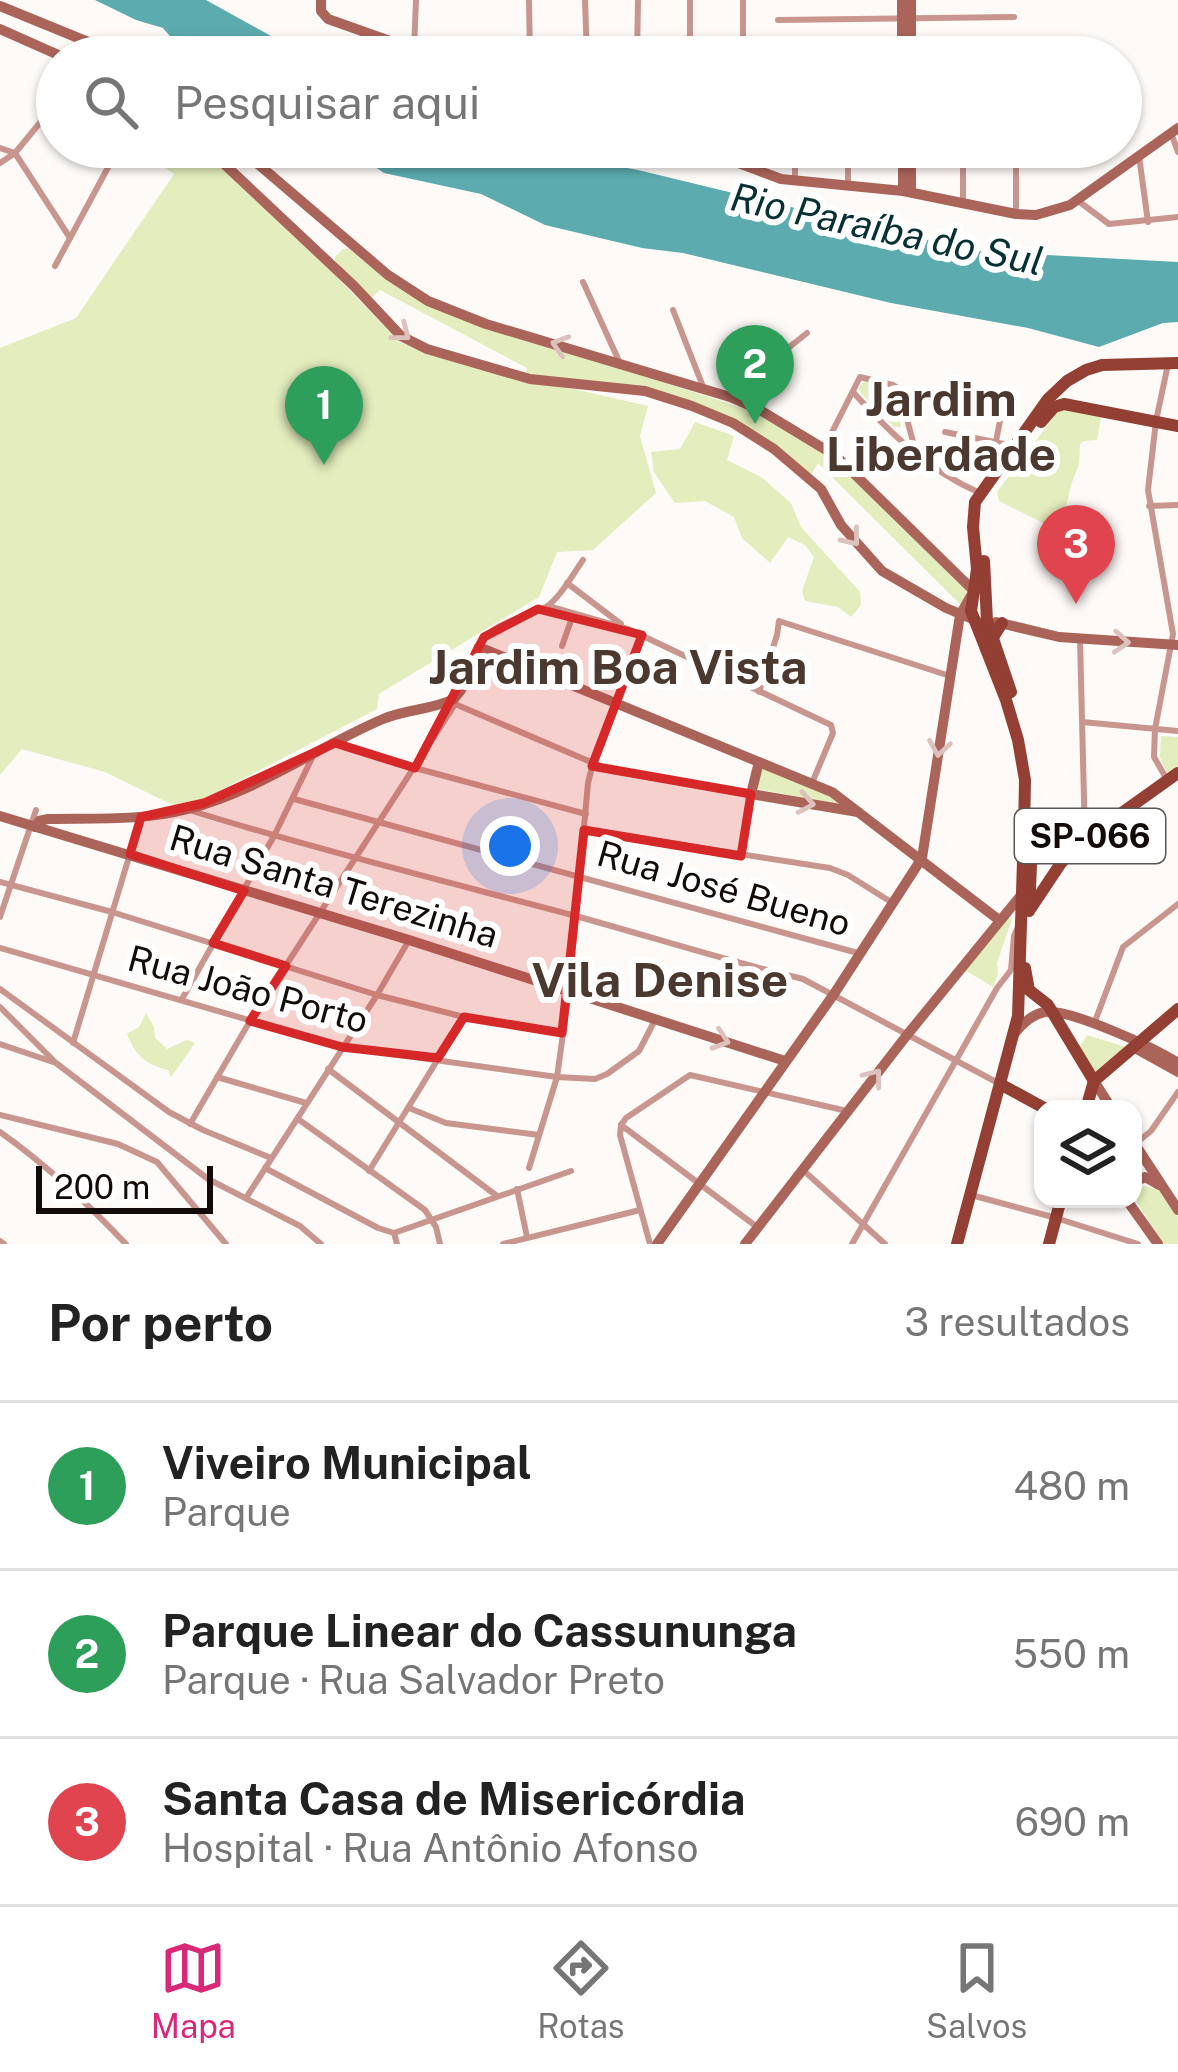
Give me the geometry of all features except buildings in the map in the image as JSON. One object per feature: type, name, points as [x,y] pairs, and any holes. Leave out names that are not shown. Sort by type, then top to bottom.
[{"type":"main road","points":[[321,0],[325,17],[375,36]]},
{"type":"main road","points":[[906,0],[907,36]]},
{"type":"main road","points":[[0,6],[74,36]]},
{"type":"main road","points":[[0,28],[36,45]]},
{"type":"main road","points":[[1142,154],[1174,130]]},
{"type":"main road","points":[[234,168],[332,242],[447,310],[760,410],[845,464],[985,604]]},
{"type":"main road","points":[[259,168],[332,242],[368,300],[412,343],[530,380],[645,392],[746,430],[821,489],[841,525],[872,562],[960,615],[1059,637],[1176,645]]},
{"type":"main road","points":[[748,168],[795,181],[908,191],[1016,214],[1046,214],[1077,200],[1122,168]]},
{"type":"main road","points":[[907,168],[908,191]]},
{"type":"main road","points":[[1028,885],[1021,757],[988,621],[971,611],[977,569],[973,512],[980,493],[1056,390],[1086,370],[1117,363],[1173,363]]},
{"type":"main road","points":[[1082,407],[1078,391],[1086,370]]},
{"type":"main road","points":[[1106,1100],[1048,1005],[1026,983],[1025,915],[1034,803],[1022,722],[988,621],[981,509],[1048,412],[1059,404],[1178,426]]},
{"type":"main road","points":[[654,1244],[834,994],[922,858],[960,615],[973,591]]},
{"type":"main road","points":[[32,827],[48,819],[141,817],[187,809],[313,756],[386,718],[455,702],[479,646],[832,792],[999,920]]},
{"type":"main road","points":[[759,762],[751,794],[861,813]]},
{"type":"main road","name":"SP-066","points":[[957,1244],[1013,1039],[1025,915],[1060,863],[1085,839],[1173,777]]},
{"type":"main road","name":"Rua Santa Terezinha","points":[[0,816],[785,1060]]},
{"type":"main road","points":[[745,1244],[999,920],[1028,885],[1060,863]]},
{"type":"main road","points":[[1089,1100],[1094,1081],[1178,1009]]},
{"type":"main road","points":[[1018,1094],[1012,1078],[1013,1039],[1032,1016],[1051,1011],[1119,1034],[1178,1068]]},
{"type":"main road","points":[[1000,1084],[1034,1103]]},
{"type":"main road","points":[[1142,1155],[1176,1202]]},
{"type":"main road","points":[[1142,1178],[1162,1187]]},
{"type":"main road","points":[[1049,1244],[1059,1208]]},
{"type":"main road","points":[[1133,1208],[1158,1244]]},
{"type":"street","points":[[415,36],[416,0]]},
{"type":"street","points":[[530,0],[530,36]]},
{"type":"street","points":[[585,0],[586,36]]},
{"type":"street","points":[[637,36],[638,0]]},
{"type":"street","points":[[690,0],[690,36]]},
{"type":"street","points":[[743,0],[743,36]]},
{"type":"street","points":[[778,20],[1014,17]]},
{"type":"street","points":[[0,163],[36,128]]},
{"type":"street","points":[[1174,130],[1178,152]]},
{"type":"street","points":[[0,148],[15,153],[70,238]]},
{"type":"street","points":[[56,266],[108,168]]},
{"type":"street","points":[[795,168],[795,181]]},
{"type":"street","points":[[848,168],[848,185]]},
{"type":"street","points":[[963,168],[963,202]]},
{"type":"street","points":[[1016,168],[1016,214]]},
{"type":"street","points":[[1141,168],[1148,221]]},
{"type":"street","points":[[1077,200],[1109,224],[1178,217]]},
{"type":"street","points":[[584,282],[620,363]]},
{"type":"street","points":[[673,310],[704,389]]},
{"type":"street","points":[[752,377],[807,333]]},
{"type":"street","points":[[742,342],[760,410]]},
{"type":"street","points":[[1173,363],[1156,421],[1149,472],[1149,506],[1176,645],[1155,729],[1154,758],[1173,777]]},
{"type":"street","points":[[824,448],[860,377],[898,389],[916,454]]},
{"type":"street","points":[[852,391],[916,454],[950,480],[980,493]]},
{"type":"street","points":[[952,393],[1001,416],[996,441]]},
{"type":"street","points":[[888,431],[908,426]]},
{"type":"street","points":[[945,432],[1014,446]]},
{"type":"street","points":[[1149,506],[1178,505]]},
{"type":"street","points":[[479,646],[492,630],[548,606],[583,560]]},
{"type":"street","points":[[566,583],[628,629]]},
{"type":"street","points":[[548,606],[628,629],[833,728],[812,783]]},
{"type":"street","points":[[562,646],[574,614]]},
{"type":"street","points":[[759,692],[779,621],[950,676]]},
{"type":"street","points":[[529,1168],[556,1077],[592,763],[642,635]]},
{"type":"street","points":[[1081,639],[1085,839]]},
{"type":"street","points":[[190,1124],[250,1021],[455,702],[623,774],[751,794],[741,856]]},
{"type":"street","points":[[1082,722],[1178,731]]},
{"type":"street","points":[[335,743],[586,814]]},
{"type":"street","points":[[182,999],[294,800],[313,756]]},
{"type":"street","name":"Rua José Bueno","points":[[294,800],[861,954]]},
{"type":"street","points":[[187,809],[803,979],[1000,1084]]},
{"type":"street","points":[[0,917],[35,810]]},
{"type":"street","points":[[73,1043],[141,817]]},
{"type":"street","points":[[584,830],[839,871],[894,904]]},
{"type":"street","points":[[0,882],[377,994],[464,1017],[562,1033]]},
{"type":"street","points":[[1094,1025],[1123,947],[1178,904]]},
{"type":"street","points":[[852,1244],[1011,970],[1014,936],[1025,915]]},
{"type":"street","points":[[246,1198],[409,940]]},
{"type":"street","name":"Rua João Porto","points":[[0,948],[341,1047],[556,1077],[585,1079],[607,1074],[639,1051],[656,1019]]},
{"type":"street","points":[[997,988],[1017,982]]},
{"type":"street","points":[[0,988],[190,1124],[271,1158]]},
{"type":"street","points":[[0,1006],[56,1063],[178,1156],[208,1178],[299,1226],[320,1244]]},
{"type":"street","points":[[369,1171],[464,1017]]},
{"type":"street","points":[[0,1044],[56,1063]]},
{"type":"street","points":[[328,1069],[497,1196]]},
{"type":"street","points":[[654,1244],[640,1210],[621,1125],[689,1075],[847,1111]]},
{"type":"street","points":[[218,1077],[306,1103]]},
{"type":"street","points":[[1142,1137],[1178,1092]]},
{"type":"street","points":[[409,1108],[446,1123],[539,1135]]},
{"type":"street","points":[[0,1115],[118,1144],[160,1165],[226,1244]]},
{"type":"street","points":[[296,1118],[425,1210],[440,1244]]},
{"type":"street","points":[[621,1125],[758,1227]]},
{"type":"street","points":[[0,1132],[82,1198],[126,1244]]},
{"type":"street","points":[[160,1165],[170,1149]]},
{"type":"street","points":[[160,1165],[178,1156]]},
{"type":"street","points":[[266,1168],[394,1232],[571,1172]]},
{"type":"street","points":[[802,1168],[885,1244]]},
{"type":"street","points":[[517,1189],[527,1238]]},
{"type":"street","points":[[970,1195],[1138,1244]]},
{"type":"street","points":[[1123,1237],[1136,1232],[1132,1208]]},
{"type":"street","points":[[503,1244],[640,1210]]},
{"type":"street","points":[[1096,1244],[1100,1231]]},
{"type":"street","points":[[394,1232],[397,1244]]},
{"type":"highlighted area","points":[[538,609],[642,635],[592,766],[751,794],[741,856],[584,830],[562,1033],[464,1017],[438,1058],[342,1047],[250,1021],[286,966],[213,943],[244,891],[130,854],[141,817],[204,803],[335,743],[415,768],[484,637]]},
{"type":"green space","points":[[166,168],[225,168],[402,344],[648,406],[640,436],[656,493],[593,550],[557,552],[539,597],[379,694],[377,709],[183,810],[105,772],[22,749],[0,775],[0,348],[76,318],[174,174]]},
{"type":"green space","points":[[343,249],[421,302],[748,410],[836,457],[968,588],[962,606],[818,463],[811,475],[692,404],[526,375],[527,368],[380,290],[371,298],[336,264],[335,257]]},
{"type":"green space","points":[[865,380],[896,391],[901,427],[894,427],[861,393]]},
{"type":"green space","points":[[1060,409],[1101,417],[1097,440],[1080,444],[1059,538],[1043,523],[999,501],[997,492]]},
{"type":"green space","points":[[695,422],[734,436],[727,460],[761,477],[791,503],[801,527],[860,592],[861,605],[851,617],[838,607],[805,601],[802,591],[814,557],[805,545],[788,537],[770,563],[742,538],[734,517],[705,501],[675,503],[654,472],[651,452],[680,449]]},
{"type":"green space","points":[[1161,736],[1178,737],[1178,767],[1168,776],[1160,757]]},
{"type":"green space","points":[[763,767],[838,800],[838,804],[757,789]]},
{"type":"green space","points":[[1006,917],[1012,919],[993,987],[965,970]]},
{"type":"green space","points":[[146,1013],[155,1038],[167,1049],[187,1040],[195,1043],[171,1077],[168,1070],[142,1058],[127,1034],[139,1027]]},
{"type":"green space","points":[[1087,1035],[1126,1047],[1098,1075],[1077,1052]]},
{"type":"green space","points":[[1142,1187],[1160,1190],[1178,1217],[1178,1244],[1164,1244],[1140,1208]]},
{"type":"water","points":[[95,0],[206,0],[271,36],[170,36],[163,28]]},
{"type":"water","name":"Rio Paraíba do Sul","points":[[377,168],[627,168],[972,251],[1178,262],[1178,322],[1099,347],[545,225],[481,194]]},
{"type":"place","name":"Parque Linear do Cassununga","points":[[755,424]]},
{"type":"place","name":"Viveiro Municipal","points":[[324,465]]},
{"type":"place","name":"Santa Casa de Misericórdia","points":[[1076,604]]},
{"type":"district","name":"Jardim Liberdade","points":[[941,426]]},
{"type":"district","name":"Jardim Boa Vista","points":[[618,666]]},
{"type":"district","name":"Vila Denise","points":[[660,979]]}]
